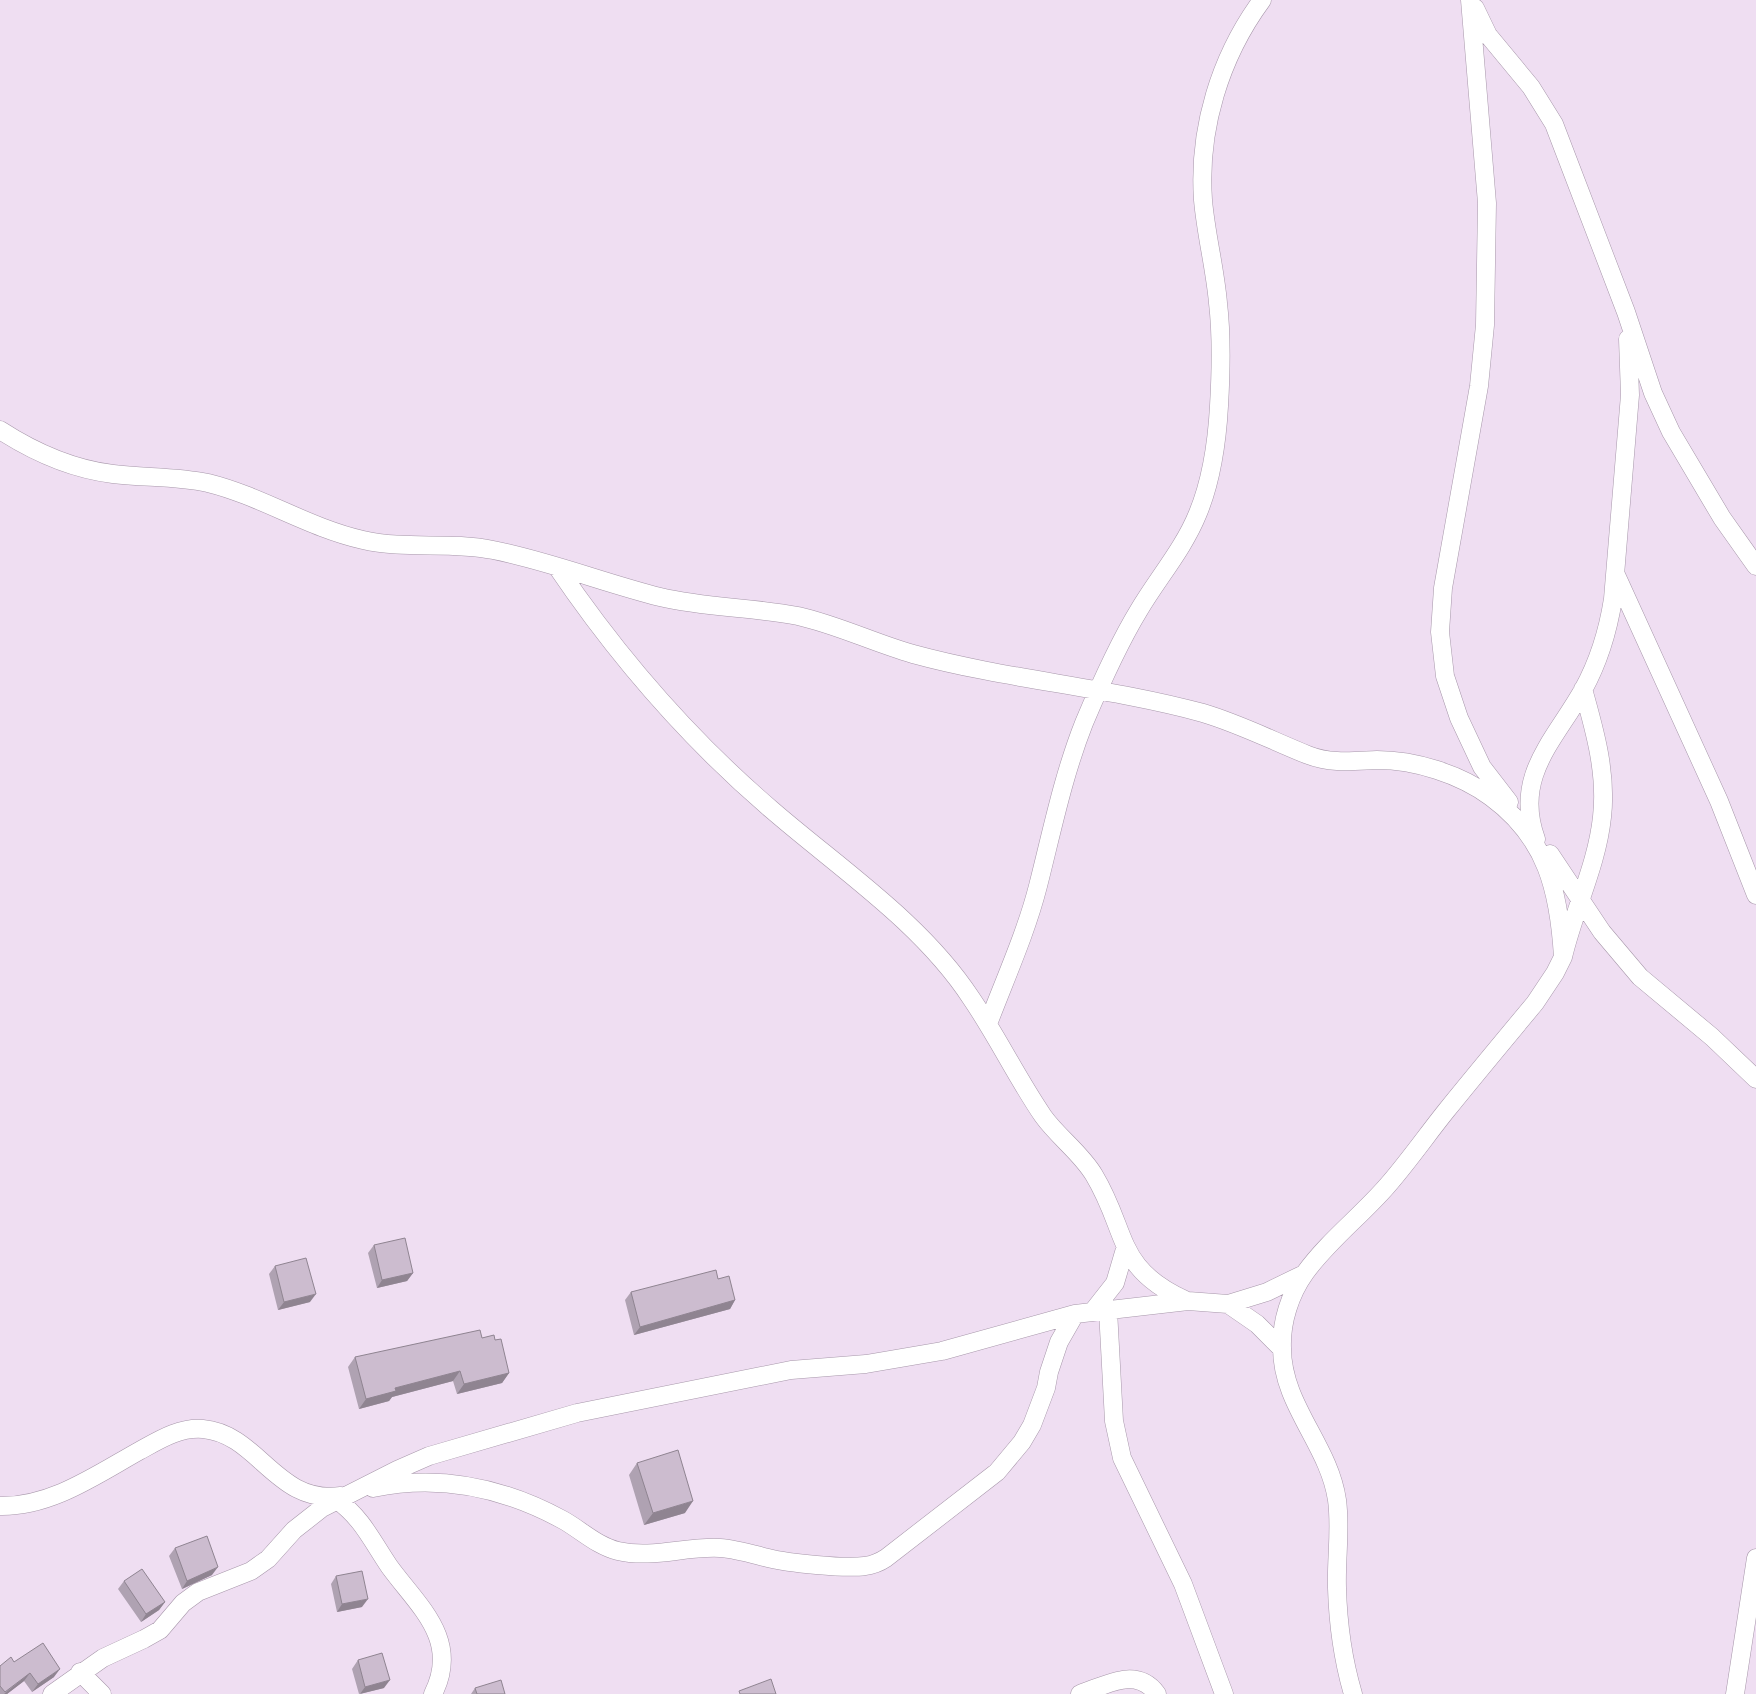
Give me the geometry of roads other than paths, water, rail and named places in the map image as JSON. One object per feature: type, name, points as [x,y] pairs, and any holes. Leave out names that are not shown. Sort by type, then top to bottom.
[{"type":"street","points":[[988,1024],[1026,924],[1069,766],[1098,690],[1138,611],[1182,546],[1198,513],[1210,479],[1219,408],[1221,346],[1218,301],[1203,199],[1206,134],[1222,72],[1236,42],[1262,0]]},
{"type":"street","points":[[1471,0],[1488,36],[1531,87],[1554,124],[1626,312],[1654,393],[1671,432],[1722,518],[1756,566]]},
{"type":"street","points":[[1471,0],[1487,203],[1485,325],[1470,446],[1442,595],[1441,654],[1451,697],[1469,743],[1482,767],[1533,831],[1602,932],[1640,977],[1712,1037],[1756,1079]]},
{"type":"street","points":[[1563,957],[1559,904],[1552,878],[1533,831],[1529,804],[1534,769],[1541,754],[1583,689],[1594,668],[1607,630],[1616,576],[1630,395],[1626,312]]},
{"type":"street","points":[[0,430],[47,456],[78,466],[109,473],[176,477],[211,484],[358,539],[394,545],[437,544],[474,546],[687,603],[792,615],[829,624],[913,654],[1098,690],[1204,714],[1259,732],[1323,760],[1340,762],[1397,761],[1441,772],[1466,782],[1489,795],[1510,812],[1527,832],[1541,854]]},
{"type":"street","points":[[557,567],[590,616],[623,658],[694,737],[772,810],[925,942],[952,971],[988,1024],[1042,1114],[1094,1175],[1125,1249],[1152,1281],[1188,1301]]},
{"type":"street","points":[[1616,576],[1719,801],[1756,895]]},
{"type":"street","points":[[1353,1694],[1344,1656],[1338,1605],[1339,1526],[1337,1499],[1330,1472],[1292,1399],[1284,1374],[1282,1348],[1284,1322],[1292,1297],[1304,1274],[1320,1254],[1387,1186],[1417,1150],[1546,988],[1563,957],[1596,847],[1602,817],[1603,794],[1599,755],[1583,689]]},
{"type":"street","points":[[1125,1249],[1115,1283],[1100,1310],[1114,1421],[1122,1458],[1183,1584],[1224,1694]]},
{"type":"street","points":[[52,1694],[80,1672],[103,1658],[144,1640],[160,1630],[183,1603],[198,1592],[251,1571],[268,1559],[307,1518],[341,1498],[429,1456],[576,1413],[791,1370],[866,1364],[942,1351],[1075,1314],[1188,1301],[1228,1304],[1267,1292],[1304,1274]]},
{"type":"street","points":[[1228,1304],[1257,1324],[1282,1348]]},
{"type":"street","points":[[0,1506],[30,1504],[52,1497],[171,1434],[202,1429],[233,1439],[288,1485],[301,1492],[330,1498],[341,1498],[389,1484],[456,1483],[500,1493],[544,1510],[601,1545],[617,1551],[655,1554],[690,1549],[722,1548],[785,1561],[857,1567],[867,1566],[886,1558],[997,1472],[1010,1458],[1022,1442],[1040,1407],[1053,1357],[1075,1314]]},
{"type":"street","points":[[341,1498],[359,1519],[394,1572],[424,1609],[435,1627],[440,1647],[441,1668],[434,1694]]},
{"type":"street","points":[[1734,1694],[1756,1558]]},
{"type":"street","points":[[80,1672],[102,1694]]},
{"type":"street","points":[[1080,1694],[1128,1678],[1140,1679],[1150,1684],[1157,1694]]}]
